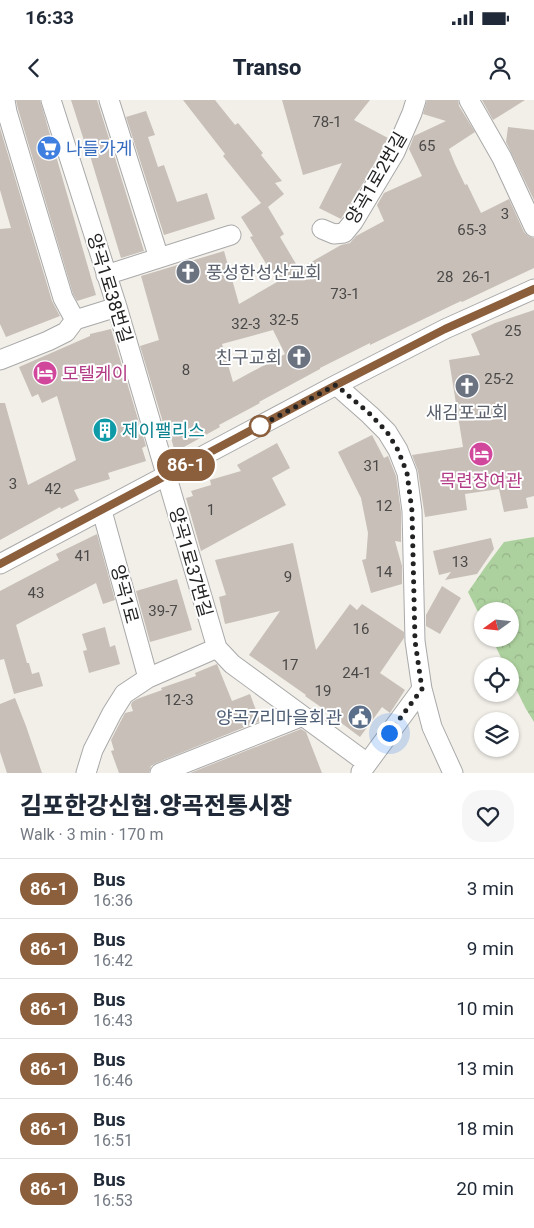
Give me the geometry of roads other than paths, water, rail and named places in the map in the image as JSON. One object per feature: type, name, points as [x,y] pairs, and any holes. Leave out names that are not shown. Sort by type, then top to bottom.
[{"type":"street","name":"양곡1로38번길","points":[[51,100],[117,307],[166,476]]},
{"type":"street","points":[[109,100],[159,258]]},
{"type":"street","name":"양곡1로2번길","points":[[322,229],[334,234],[344,233],[353,222],[395,152],[412,114],[416,100]]},
{"type":"street","points":[[468,100],[502,158],[534,227]]},
{"type":"street","points":[[3,101],[63,298],[75,320]]},
{"type":"street","points":[[106,275],[231,235]]},
{"type":"street","points":[[0,564],[336,385],[445,329],[534,289]]},
{"type":"street","points":[[0,360],[66,332],[75,320],[117,307]]},
{"type":"street","points":[[336,385],[370,414],[387,432],[398,450],[407,473],[412,511],[415,641],[422,689],[432,727],[452,773]]},
{"type":"street","name":"양곡1로37번길","points":[[166,476],[217,648],[232,664],[302,716],[364,768]]},
{"type":"street","name":"양곡1로","points":[[102,511],[148,678]]},
{"type":"street","points":[[86,773],[94,750],[112,713],[124,694],[148,678],[217,648]]},
{"type":"street","points":[[364,768],[422,689]]},
{"type":"street","points":[[160,773],[302,716]]},
{"type":"place","name":"나들가게","points":[[49,148]]},
{"type":"place","name":"풍성한성산교회","points":[[188,272]]},
{"type":"place","name":"친구교회","points":[[299,357]]},
{"type":"place","name":"모텔케이","points":[[45,373]]},
{"type":"place","name":"새김포교회","points":[[467,386]]},
{"type":"place","name":"제이팰리스","points":[[105,430]]},
{"type":"place","name":"목련장여관","points":[[481,454]]},
{"type":"place","name":"양곡7리마을회관","points":[[360,717]]}]
